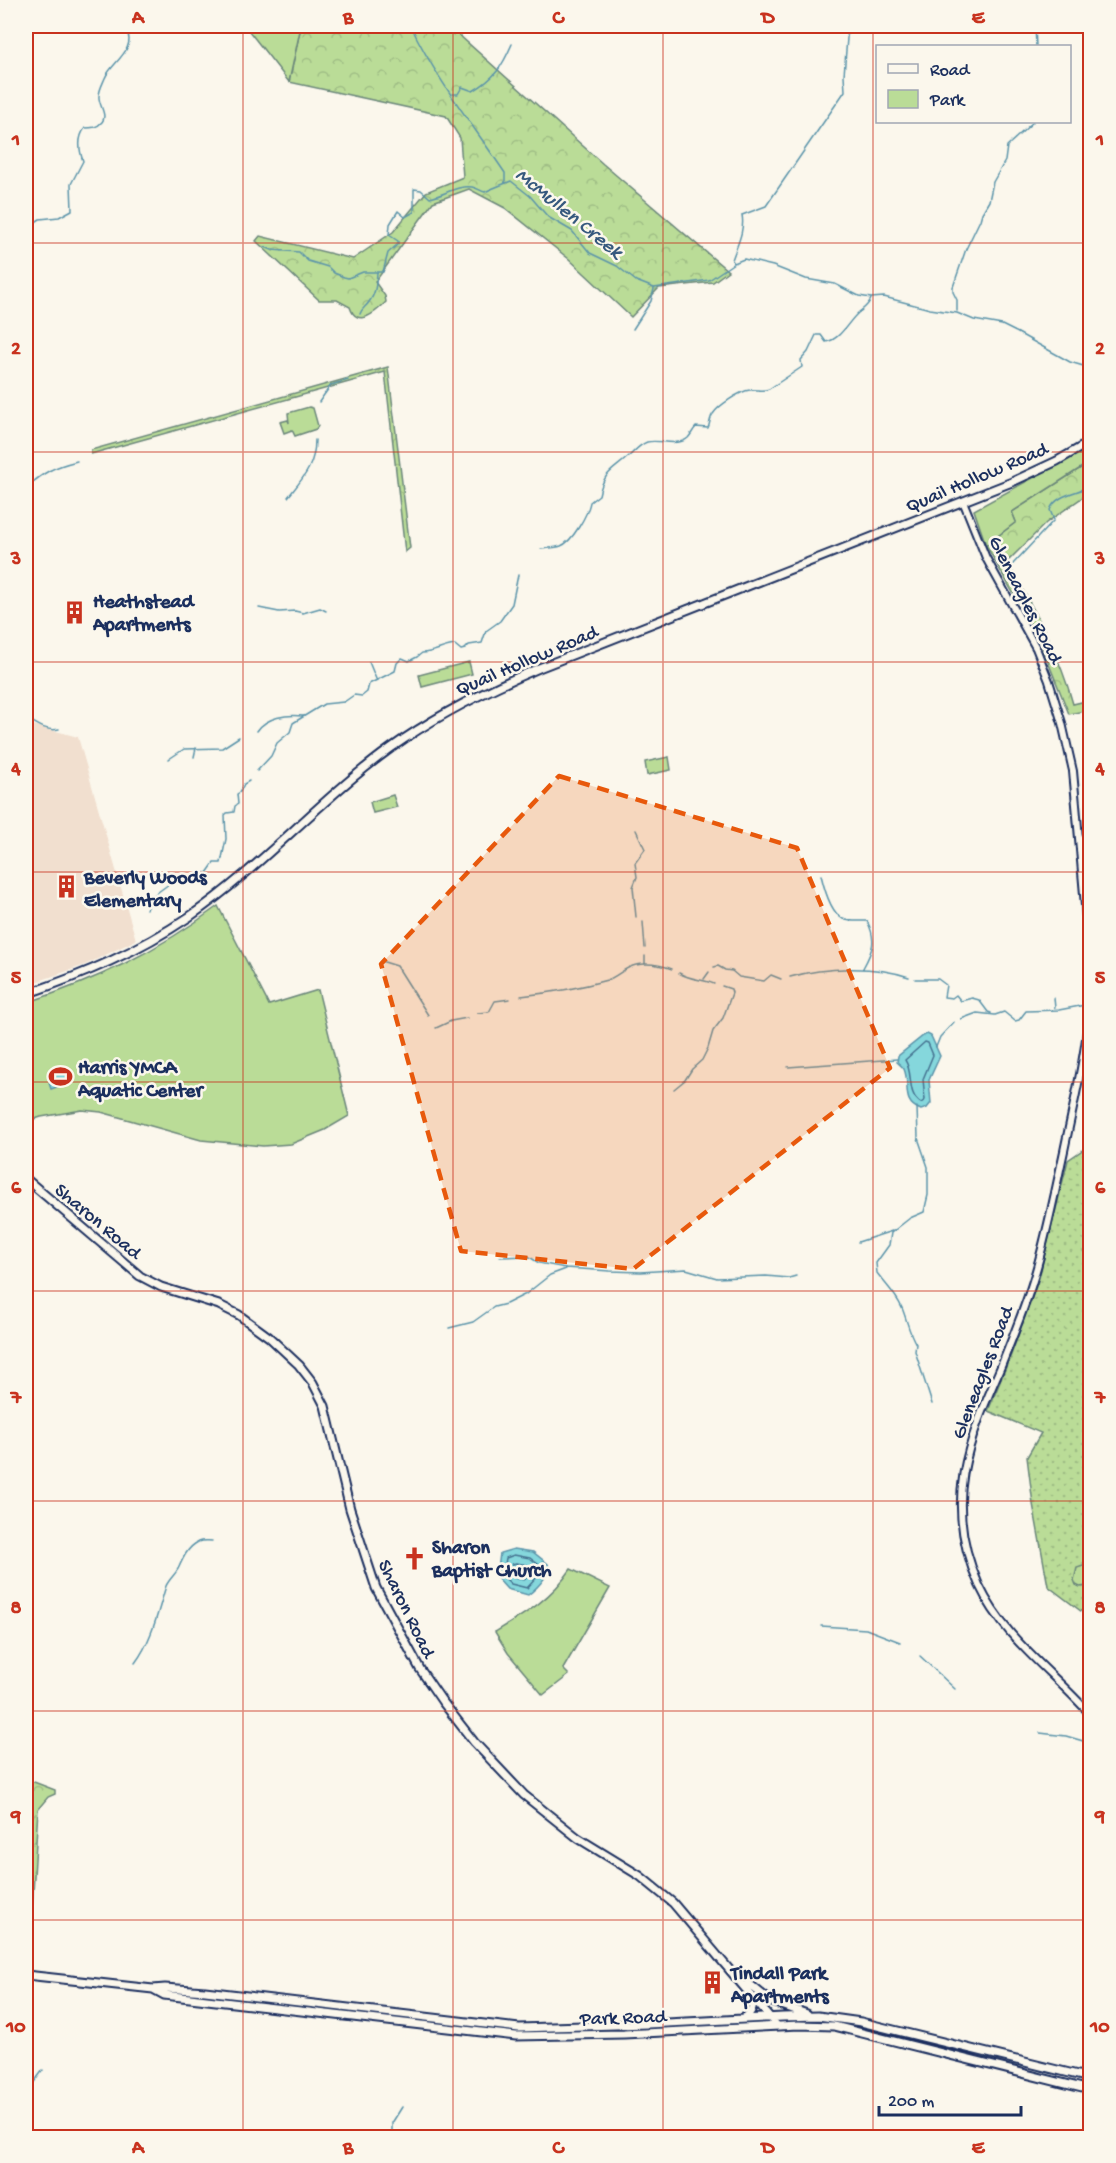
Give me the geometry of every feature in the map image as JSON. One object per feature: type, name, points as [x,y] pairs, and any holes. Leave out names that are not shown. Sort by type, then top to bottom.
[{"type":"main road","name":"Quail Hollow Road","points":[[26,994],[75,978],[107,964],[144,945],[190,916],[248,871],[390,748],[468,700],[539,668],[963,501],[1042,468],[1090,441]]},
{"type":"main road","name":"Sharon Road","points":[[26,1179],[140,1276],[161,1287],[219,1305],[238,1315],[269,1337],[299,1365],[313,1383],[325,1406],[350,1509],[376,1588],[420,1669],[442,1701],[474,1742],[524,1795],[579,1838],[656,1888],[673,1903],[777,2026]]},
{"type":"main road","points":[[730,1968],[770,2001],[789,2009],[818,2016]]},
{"type":"main road","name":"Park Road","points":[[26,1975],[153,1989],[206,1991],[519,2028],[818,2016],[861,2022],[1090,2078]]},
{"type":"main road","name":"Park Road","points":[[153,1989],[164,1995],[516,2036],[624,2034],[799,2025],[844,2028],[1090,2090]]},
{"type":"main road","points":[[744,2019],[753,2007],[748,1990]]},
{"type":"street","name":"Gleneagles Road","points":[[963,501],[986,558],[1021,618],[1041,660],[1062,723],[1075,793],[1090,962]]},
{"type":"street","name":"Gleneagles Road","points":[[1090,1004],[1085,1053],[1038,1263],[1021,1316],[970,1442],[963,1472],[961,1512],[965,1543],[972,1569],[990,1607],[1004,1628],[1024,1650],[1090,1714]]},
{"type":"highlighted area","points":[[559,776],[797,848],[890,1068],[633,1269],[461,1251],[381,964]]},
{"type":"shaded area","points":[[26,723],[78,737],[136,940],[85,965],[36,982],[26,949]]},
{"type":"green space","points":[[245,26],[301,26],[289,82]]},
{"type":"green space","points":[[301,26],[449,26],[603,164],[728,271],[713,282],[659,288],[631,317],[569,259],[505,208],[469,189],[433,202],[375,282],[385,296],[386,302],[377,310],[362,318],[357,317],[350,307],[337,300],[319,300],[256,241],[260,236],[353,259],[393,232],[426,192],[463,177],[460,138],[446,116],[289,82]]},
{"type":"green space","points":[[388,367],[410,548],[405,552],[385,372],[91,454],[91,450]]},
{"type":"green space","points":[[313,408],[318,426],[316,429],[295,436],[292,430],[284,433],[280,422],[288,420],[289,423],[288,413]]},
{"type":"green space","points":[[1090,447],[1090,462],[1012,512],[1016,522],[986,545],[974,510]]},
{"type":"green space","points":[[1090,462],[1090,492],[1046,523],[1007,562],[1053,648],[1073,704],[1090,700],[1090,710],[1069,714],[1038,637],[986,545],[1016,522],[1012,512]]},
{"type":"green space","points":[[469,662],[472,674],[422,687],[419,675]]},
{"type":"green space","points":[[669,757],[671,770],[647,775],[645,762]]},
{"type":"green space","points":[[393,795],[397,807],[373,813],[370,802]]},
{"type":"green space","points":[[218,906],[269,1005],[318,990],[349,1116],[325,1130],[291,1144],[263,1146],[201,1140],[101,1112],[82,1110],[26,1122],[26,1003],[126,963],[172,937]]},
{"type":"green space","points":[[1090,1145],[1090,1618],[1048,1586],[1027,1457],[1041,1433],[988,1411],[1039,1278],[1068,1160]]},
{"type":"green space","points":[[1086,1565],[1090,1567],[1090,1577],[1087,1586],[1080,1587],[1074,1580],[1077,1568]]},
{"type":"green space","points":[[571,1569],[610,1588],[563,1669],[569,1675],[543,1695],[508,1653],[495,1632],[546,1597]]},
{"type":"green space","points":[[26,1779],[55,1790],[55,1794],[48,1797],[38,1809],[32,1910],[26,1949]]},
{"type":"water","points":[[927,1034],[931,1036],[940,1056],[929,1080],[931,1103],[927,1108],[921,1110],[915,1107],[908,1098],[906,1075],[897,1062],[898,1056]]},
{"type":"water","points":[[66,1067],[71,1082],[51,1089],[49,1083],[56,1080],[53,1071]]},
{"type":"water","points":[[514,1549],[533,1552],[548,1564],[545,1577],[528,1595],[507,1589],[497,1578],[500,1553]]},
{"type":"waterway","points":[[26,228],[40,219],[59,217],[72,210],[71,184],[83,161],[80,148],[81,135],[85,128],[96,127],[104,119],[99,99],[100,89],[108,72],[122,56],[129,43],[126,30],[120,30],[121,26]]},
{"type":"waterway","name":"McMullen Creek","points":[[411,26],[443,83],[505,173],[505,183]]},
{"type":"waterway","points":[[734,263],[732,260],[741,232],[742,215],[766,206],[845,91],[848,26]]},
{"type":"waterway","points":[[1035,26],[1036,45]]},
{"type":"waterway","points":[[453,94],[458,94],[462,87],[473,91],[487,81],[501,66],[512,44]]},
{"type":"waterway","points":[[957,311],[957,300],[953,287],[966,249],[989,201],[993,182],[1005,161],[1007,146],[1032,123]]},
{"type":"waterway","name":"McMullen Creek","points":[[265,247],[272,250],[299,252],[308,261],[328,267],[334,273],[348,278],[363,272],[383,272],[388,253],[398,244],[398,241],[389,235],[390,224],[398,211],[405,217],[414,212],[414,189],[421,190],[430,198],[467,187],[474,187],[485,192],[511,181],[530,196],[548,217],[572,231],[590,253],[617,266],[636,281],[654,288],[709,280],[744,259],[773,266],[806,279],[835,284],[859,296],[884,297],[1002,325],[1070,362],[1090,368]]},
{"type":"waterway","points":[[360,314],[373,296],[377,273]]},
{"type":"waterway","points":[[633,329],[651,301],[654,289]]},
{"type":"waterway","points":[[541,549],[561,546],[570,539],[583,520],[590,502],[599,495],[606,476],[639,446],[652,441],[684,441],[696,427],[708,428],[712,415],[730,399],[746,391],[769,389],[802,367],[801,360],[808,352],[816,335],[821,335],[826,342],[836,338],[871,299]]},
{"type":"waterway","points":[[319,402],[331,385],[348,380]]},
{"type":"waterway","points":[[288,497],[310,464],[315,440]]},
{"type":"waterway","points":[[26,488],[49,471],[77,461]]},
{"type":"waterway","points":[[1012,565],[1054,520],[1050,510],[1057,500],[1090,486]]},
{"type":"waterway","points":[[257,771],[271,756],[277,743],[290,732],[293,723],[324,704],[344,702],[354,695],[362,696],[367,692],[369,684],[395,671],[397,663],[402,658],[409,661],[422,653],[455,645],[461,650],[469,645],[482,643],[486,631],[500,621],[512,604],[518,575]]},
{"type":"waterway","points":[[259,608],[279,612],[303,613],[320,608],[326,611]]},
{"type":"waterway","points":[[369,662],[376,679]]},
{"type":"waterway","points":[[257,731],[266,722],[277,718],[303,716]]},
{"type":"waterway","points":[[26,718],[46,728],[59,729]]},
{"type":"waterway","points":[[169,759],[184,749],[222,748],[239,737]]},
{"type":"waterway","points":[[194,757],[196,748]]},
{"type":"waterway","points":[[146,909],[154,895],[169,884],[207,873],[214,863],[221,863],[226,839],[225,815],[234,812],[238,804],[237,794],[249,781]]},
{"type":"waterway","points":[[636,830],[645,849],[635,863],[637,877],[633,887],[636,917]]},
{"type":"waterway","points":[[821,875],[828,899],[838,916],[849,921],[867,921],[873,939],[863,968]]},
{"type":"waterway","points":[[643,922],[645,948]]},
{"type":"waterway","points":[[645,956],[645,963]]},
{"type":"waterway","points":[[381,961],[397,966],[428,1015]]},
{"type":"waterway","points":[[521,996],[596,983],[636,965],[645,964],[672,969]]},
{"type":"waterway","points":[[714,967],[718,966],[732,971],[739,977],[764,981],[771,975],[781,979]]},
{"type":"waterway","points":[[790,977],[834,969],[865,969],[909,977]]},
{"type":"waterway","points":[[704,979],[709,972]]},
{"type":"waterway","points":[[679,973],[714,984]]},
{"type":"waterway","points":[[915,979],[938,979],[946,985],[944,997],[952,998],[956,995],[961,1001],[972,998],[979,1000],[991,1013]]},
{"type":"waterway","points":[[674,1089],[702,1060],[713,1031],[723,1018],[732,993],[731,989],[722,986]]},
{"type":"waterway","points":[[1054,998],[1055,1008]]},
{"type":"waterway","points":[[477,1013],[489,1012],[495,1001],[510,999]]},
{"type":"waterway","points":[[961,1019],[977,1013],[995,1015],[1004,1012],[1015,1021],[1019,1020],[1026,1011],[1059,1010],[1085,1005]]},
{"type":"waterway","points":[[436,1028],[451,1021],[467,1018]]},
{"type":"waterway","points":[[936,1047],[940,1037],[954,1022]]},
{"type":"waterway","points":[[788,1067],[897,1059]]},
{"type":"waterway","points":[[917,1107],[918,1138],[928,1167],[928,1195],[924,1212],[910,1218],[891,1233],[889,1245],[876,1263],[877,1273],[902,1308],[916,1344],[915,1351],[932,1404]]},
{"type":"waterway","points":[[858,1242],[892,1231]]},
{"type":"waterway","points":[[500,1257],[528,1256],[539,1263],[566,1268],[610,1271],[641,1272],[686,1269],[717,1278],[766,1276],[789,1278],[796,1276]]},
{"type":"waterway","points":[[449,1328],[473,1322],[494,1307],[526,1294],[550,1275],[566,1269]]},
{"type":"waterway","points":[[135,1663],[150,1636],[166,1586],[178,1570],[186,1553],[198,1542],[212,1541]]},
{"type":"waterway","points":[[821,1626],[866,1629],[900,1642]]},
{"type":"waterway","points":[[920,1656],[955,1689]]},
{"type":"waterway","points":[[1040,1733],[1066,1736],[1090,1743]]},
{"type":"waterway","points":[[26,2093],[43,2070]]},
{"type":"waterway","points":[[392,2138],[392,2123],[402,2107]]},
{"type":"place","name":"Heathstead Apartments","points":[[75,612]]},
{"type":"place","name":"Beverly Woods Elementary","points":[[66,887]]},
{"type":"place","name":"Harris YMCA Aquatic Center","points":[[60,1077]]},
{"type":"place","name":"Sharon Baptist Church","points":[[414,1558]]},
{"type":"place","name":"Tindall Park Apartments","points":[[713,1983]]}]
